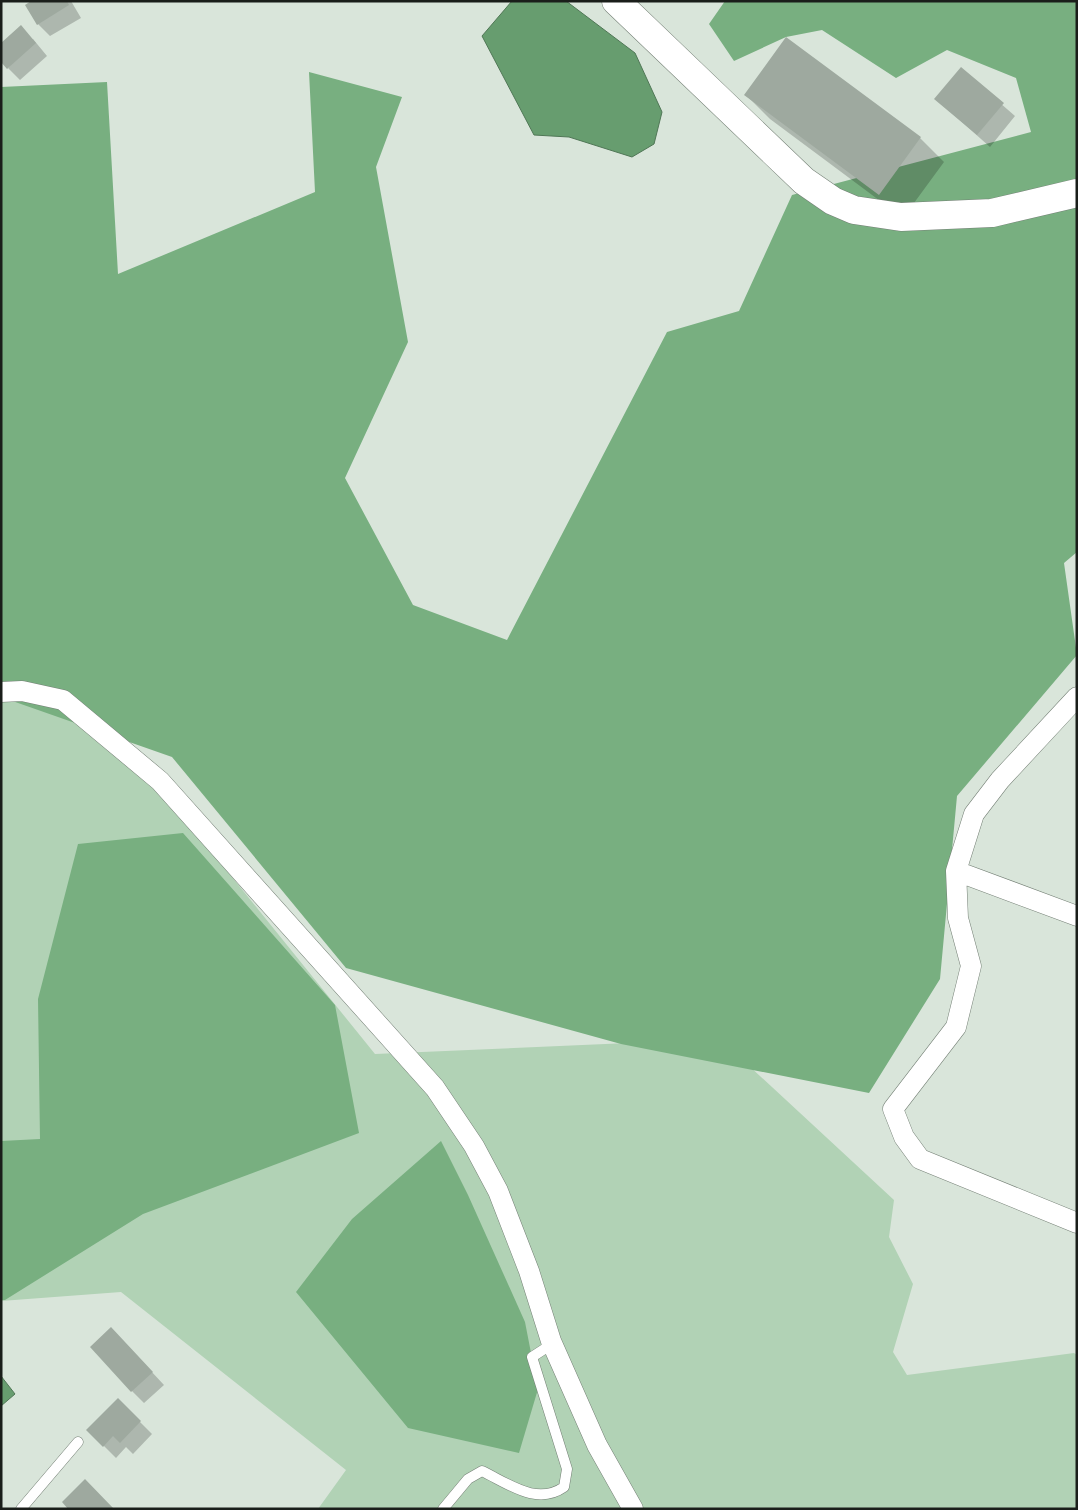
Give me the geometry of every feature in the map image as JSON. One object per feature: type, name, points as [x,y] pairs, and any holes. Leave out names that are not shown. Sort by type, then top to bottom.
[{"type":"street","points":[[616,1],[804,181],[834,201],[854,210],[901,217],[992,213],[1077,193]]},
{"type":"street","points":[[1,692],[22,690],[63,700],[160,781],[217,842],[435,1088],[474,1146],[498,1191],[529,1272],[552,1344],[598,1445],[633,1509]]},
{"type":"street","points":[[1077,697],[1000,780],[974,814],[956,870],[958,918],[971,966],[956,1027],[893,1109],[904,1137],[920,1159],[1077,1223]]},
{"type":"street","points":[[956,870],[1077,916]]},
{"type":"lane","points":[[443,1509],[468,1479],[482,1471],[536,1496],[553,1494],[564,1487],[567,1469],[532,1357],[552,1344]]},
{"type":"lane","points":[[21,1509],[78,1442]]},
{"type":"shaded area","points":[[512,1],[566,1],[635,53],[662,112],[654,144],[632,157],[569,137],[534,135],[482,36]]},
{"type":"shaded area","points":[[725,1],[1077,1],[1077,552],[1064,563],[1077,655],[957,796],[940,979],[869,1093],[621,1044],[346,968],[172,757],[1,697],[1,87],[107,82],[118,274],[315,192],[309,72],[402,97],[376,167],[408,342],[345,478],[413,605],[507,640],[667,332],[739,311],[792,195],[1031,132],[1016,78],[947,50],[896,78],[822,30],[786,37],[734,61],[709,24]]},
{"type":"shaded area","points":[[1,677],[85,695],[375,1054],[720,1039],[894,1200],[889,1237],[913,1284],[893,1352],[907,1375],[1074,1353],[1077,1355],[1077,1509],[318,1509],[346,1470],[121,1292],[1,1301]]},
{"type":"shaded area","points":[[183,833],[335,1005],[359,1133],[143,1214],[5,1300],[1,1300],[1,1141],[40,1139],[38,999],[78,844]]},
{"type":"shaded area","points":[[441,1141],[468,1195],[525,1322],[538,1389],[519,1453],[408,1428],[296,1292],[352,1219]]},
{"type":"shaded area","points":[[1,1376],[15,1394],[1,1406]]},
{"type":"building","points":[[31,1],[67,1],[69,5],[37,25],[25,5]]},
{"type":"building","points":[[21,25],[36,43],[7,69],[1,62],[1,43]]},
{"type":"building","points":[[786,37],[921,137],[879,195],[744,95]]},
{"type":"building","points":[[961,67],[1004,103],[977,135],[934,99]]},
{"type":"building","points":[[111,1327],[153,1372],[131,1392],[90,1347]]},
{"type":"building","points":[[118,1398],[141,1421],[120,1443],[113,1436],[103,1447],[86,1430]]},
{"type":"building","points":[[85,1479],[114,1509],[68,1509],[62,1502]]}]
